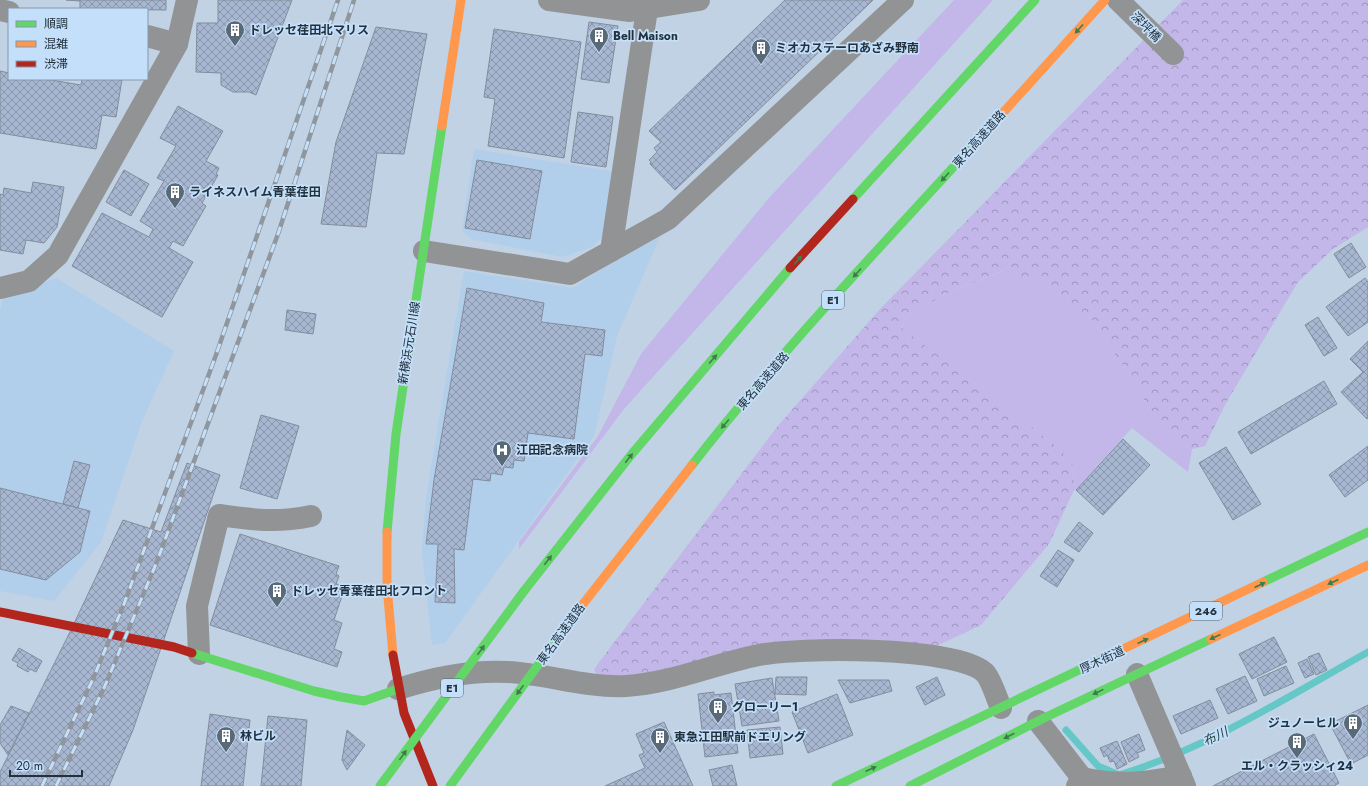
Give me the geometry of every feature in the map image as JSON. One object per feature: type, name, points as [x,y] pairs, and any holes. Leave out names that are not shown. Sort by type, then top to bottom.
[{"type":"main road","name":"新横浜元石川線","points":[[434,786],[415,746],[398,688],[390,627],[386,570],[387,516],[396,427],[461,0]]},
{"type":"main road","name":"E1","points":[[380,786],[524,591],[631,455],[787,272],[1035,0]]},
{"type":"main road","name":"東名高速道路","points":[[450,786],[576,613],[720,430],[840,292],[1105,0]]},
{"type":"main road","name":"厚木街道","points":[[836,786],[1368,532]]},
{"type":"main road","name":"246","points":[[910,786],[1064,708],[1368,565]]},
{"type":"main road","points":[[0,612],[163,644],[314,691],[341,697],[364,701],[398,688]]},
{"type":"street","points":[[0,288],[29,281],[58,255],[177,44],[186,0]]},
{"type":"street","points":[[549,0],[630,11],[699,0]]},
{"type":"street","points":[[424,251],[570,274],[668,219],[903,0]]},
{"type":"street","name":"深坪橋","points":[[1118,0],[1173,54]]},
{"type":"street","points":[[611,251],[647,9]]},
{"type":"street","points":[[148,36],[177,44]]},
{"type":"street","points":[[199,654],[200,635],[196,606],[219,514],[258,520],[279,521],[311,516]]},
{"type":"street","points":[[398,688],[432,678],[508,672],[624,686],[660,682],[759,655],[792,651],[919,653],[951,658],[972,665],[986,673],[1001,708]]},
{"type":"street","points":[[1041,720],[1080,782],[1122,785],[1181,778],[1137,674]]},
{"type":"shaded area","points":[[474,149],[615,172],[608,231],[592,247],[563,257],[471,239],[462,231]]},
{"type":"shaded area","name":"江田記念病院","points":[[660,237],[617,336],[594,436],[445,643],[432,645],[422,552],[426,498],[464,271],[573,288],[608,265]]},
{"type":"shaded area","points":[[56,278],[174,351],[142,421],[101,542],[54,601],[0,591],[0,310],[3,299]]},
{"type":"green space","points":[[954,0],[993,0],[624,409],[519,549],[519,542],[598,436],[641,354],[768,199]]},
{"type":"green space","points":[[1183,0],[1368,0],[1368,227],[1333,249],[1298,282],[1226,403],[1205,446],[1192,449],[1178,445],[1158,427],[1134,380],[1113,352],[1091,318],[1044,284],[1002,271],[950,292],[906,316],[902,328],[1050,441],[1074,466],[1073,492],[1049,544],[981,625],[934,647],[607,680],[597,674],[594,670],[597,665],[777,427],[880,309]]},
{"type":"green space","points":[[1003,271],[1044,284],[1091,318],[1113,352],[1134,380],[1158,427],[1178,445],[1192,449],[1188,472],[1132,428],[1073,492],[1074,466],[1050,441],[902,329],[906,316],[950,292]]},
{"type":"building","points":[[66,0],[166,0],[166,10],[148,10],[148,8],[80,8],[80,1]]},
{"type":"building","name":"ドレッセ荏田北マリス","points":[[218,0],[292,0],[256,95],[249,92],[233,92],[221,85],[221,73],[196,72],[197,23],[218,23]]},
{"type":"building","name":"ミオカステーロあざみ野南","points":[[785,0],[873,0],[675,190],[650,164],[651,162],[649,160],[657,152],[654,148],[661,142],[649,131]]},
{"type":"building","name":"Bell Maison","points":[[589,22],[618,26],[609,83],[581,79]]},
{"type":"building","points":[[376,27],[427,34],[404,154],[377,153],[366,227],[321,224],[336,142]]},
{"type":"building","points":[[494,29],[581,42],[564,158],[488,146],[495,99],[484,97]]},
{"type":"building","points":[[0,71],[8,73],[8,80],[51,80],[81,85],[82,80],[122,80],[116,117],[102,115],[96,149],[0,133]]},
{"type":"building","name":"ライネスハイム青葉荏田","points":[[178,106],[223,131],[206,161],[219,168],[216,174],[218,175],[202,203],[206,206],[183,246],[173,241],[169,248],[193,262],[162,317],[72,266],[102,213],[149,237],[153,229],[140,221],[164,181],[157,178],[176,146],[160,138]]},
{"type":"building","points":[[578,112],[613,117],[606,167],[571,162]]},
{"type":"building","points":[[477,160],[542,171],[530,239],[465,228]]},
{"type":"building","points":[[124,170],[149,184],[131,216],[106,202]]},
{"type":"building","points":[[33,182],[64,187],[57,227],[44,243],[26,240],[23,254],[0,250],[0,194],[3,195],[4,188],[31,193]]},
{"type":"building","points":[[1351,243],[1366,267],[1349,278],[1334,254]]},
{"type":"building","points":[[1365,278],[1368,282],[1368,322],[1348,336],[1326,307]]},
{"type":"building","points":[[467,288],[544,303],[541,322],[605,330],[602,356],[585,354],[574,439],[528,433],[524,461],[514,460],[513,468],[504,467],[502,475],[491,473],[490,481],[473,479],[464,550],[454,549],[455,603],[435,602],[438,544],[426,544],[434,480]]},
{"type":"building","points":[[287,310],[316,314],[313,334],[285,330]]},
{"type":"building","points":[[1318,317],[1337,348],[1324,356],[1305,325]]},
{"type":"building","points":[[1368,341],[1367,419],[1341,392],[1363,372],[1350,359]]},
{"type":"building","points":[[1324,381],[1337,404],[1251,454],[1238,432]]},
{"type":"building","points":[[261,415],[299,426],[277,499],[240,488]]},
{"type":"building","points":[[1123,439],[1150,465],[1103,515],[1076,490]]},
{"type":"building","points":[[1368,446],[1368,480],[1345,497],[1329,475]]},
{"type":"building","points":[[1226,447],[1261,504],[1233,520],[1199,463]]},
{"type":"building","points":[[74,461],[90,465],[78,508],[63,504]]},
{"type":"building","points":[[187,463],[220,475],[133,730],[109,786],[0,786],[0,772],[70,632],[123,520],[161,532]]},
{"type":"building","points":[[0,488],[90,511],[80,552],[46,580],[0,569]]},
{"type":"building","points":[[1079,522],[1093,533],[1079,552],[1064,542]]},
{"type":"building","name":"ドレッセ青葉荏田北フロント","points":[[240,534],[339,566],[336,574],[339,576],[336,584],[341,585],[338,594],[342,596],[334,620],[342,623],[334,649],[342,652],[337,667],[210,625]]},
{"type":"building","points":[[1058,550],[1074,560],[1057,587],[1040,576]]},
{"type":"building","points":[[1274,637],[1287,662],[1252,679],[1239,654]]},
{"type":"building","points":[[19,648],[42,661],[36,672],[30,669],[28,672],[17,666],[18,663],[12,660]]},
{"type":"building","points":[[1319,653],[1327,670],[1316,675],[1308,657]]},
{"type":"building","points":[[1307,659],[1314,674],[1305,678],[1298,663]]},
{"type":"building","points":[[1286,666],[1294,683],[1264,696],[1257,679]]},
{"type":"building","points":[[1245,676],[1257,701],[1228,714],[1216,689]]},
{"type":"building","points":[[776,677],[807,677],[806,695],[775,694]]},
{"type":"building","points":[[937,677],[945,695],[925,705],[916,687]]},
{"type":"building","points":[[772,678],[779,721],[742,726],[735,684]]},
{"type":"building","points":[[838,680],[889,680],[892,691],[850,703]]},
{"type":"building","name":"グローリー1","points":[[714,692],[714,695],[731,693],[738,753],[705,757],[698,694]]},
{"type":"building","points":[[837,694],[853,735],[808,753],[792,712]]},
{"type":"building","points":[[1210,700],[1218,718],[1181,734],[1173,716]]},
{"type":"building","name":"ジュノーヒル","points":[[1368,705],[1368,755],[1351,764],[1330,724]]},
{"type":"building","points":[[11,706],[29,713],[8,755],[0,743],[0,725]]},
{"type":"building","name":"林ビル","points":[[210,714],[250,720],[243,786],[201,786]]},
{"type":"building","points":[[268,716],[307,720],[301,786],[261,786]]},
{"type":"building","name":"東急江田駅前ドエリング","points":[[664,722],[693,786],[605,786],[645,768],[639,755],[644,753],[636,734]]},
{"type":"building","points":[[780,727],[783,754],[750,758],[747,730]]},
{"type":"building","points":[[347,730],[365,745],[347,770],[342,760]]},
{"type":"building","points":[[1139,734],[1145,750],[1137,753],[1139,757],[1129,762],[1121,742]]},
{"type":"building","name":"エル・クラッシィ24","points":[[1314,734],[1339,783],[1334,786],[1213,786]]},
{"type":"building","points":[[1117,741],[1127,764],[1117,769],[1114,761],[1110,762],[1107,755],[1104,757],[1100,748]]},
{"type":"building","points":[[732,765],[737,786],[713,786],[709,770]]},
{"type":"waterway","name":"布川","points":[[1066,730],[1098,766],[1119,775],[1152,764],[1216,736],[1277,704],[1368,652]]},
{"type":"railway","points":[[42,786],[93,679],[124,604],[216,355],[338,0]]},
{"type":"railway","points":[[56,786],[104,688],[156,564],[278,234],[354,0]]},
{"type":"traffic: fast","points":[[853,199],[1035,0]]},
{"type":"traffic: fast","points":[[387,532],[396,434],[442,126]]},
{"type":"traffic: fast","points":[[692,465],[800,335],[991,126]]},
{"type":"traffic: fast","points":[[524,591],[631,455],[790,268]]},
{"type":"traffic: fast","points":[[1263,582],[1368,532]]},
{"type":"traffic: fast","points":[[380,786],[524,591]]},
{"type":"traffic: fast","points":[[450,786],[576,613]]},
{"type":"traffic: fast","points":[[910,786],[1044,718],[1211,639]]},
{"type":"traffic: fast","points":[[836,786],[1121,650]]},
{"type":"traffic: fast","points":[[192,653],[314,691],[341,697],[364,701],[398,689]]},
{"type":"traffic: slow","points":[[442,126],[461,0]]},
{"type":"traffic: slow","points":[[991,126],[1105,0]]},
{"type":"traffic: slow","points":[[576,613],[692,465]]},
{"type":"traffic: slow","points":[[387,532],[387,586],[393,655]]},
{"type":"traffic: slow","points":[[1211,639],[1368,565]]},
{"type":"traffic: slow","points":[[1121,650],[1263,582]]},
{"type":"traffic: jam","points":[[790,268],[853,199]]},
{"type":"traffic: jam","points":[[0,612],[174,647],[192,653]]},
{"type":"traffic: jam","points":[[393,655],[404,713],[433,786]]},
{"type":"place","name":"ドレッセ荏田北マリス","points":[[235,47]]},
{"type":"place","name":"Bell Maison","points":[[599,53]]},
{"type":"place","name":"ミオカステーロあざみ野南","points":[[761,65]]},
{"type":"place","name":"ライネスハイム青葉荏田","points":[[175,209]]},
{"type":"place","name":"江田記念病院","points":[[502,467]]},
{"type":"place","name":"ドレッセ青葉荏田北フロント","points":[[277,608]]},
{"type":"place","name":"グローリー1","points":[[718,724]]},
{"type":"place","name":"ジュノーヒル","points":[[1353,740]]},
{"type":"place","name":"林ビル","points":[[226,753]]},
{"type":"place","name":"東急江田駅前ドエリング","points":[[660,754]]},
{"type":"place","name":"エル・クラッシィ24","points":[[1297,759]]}]
